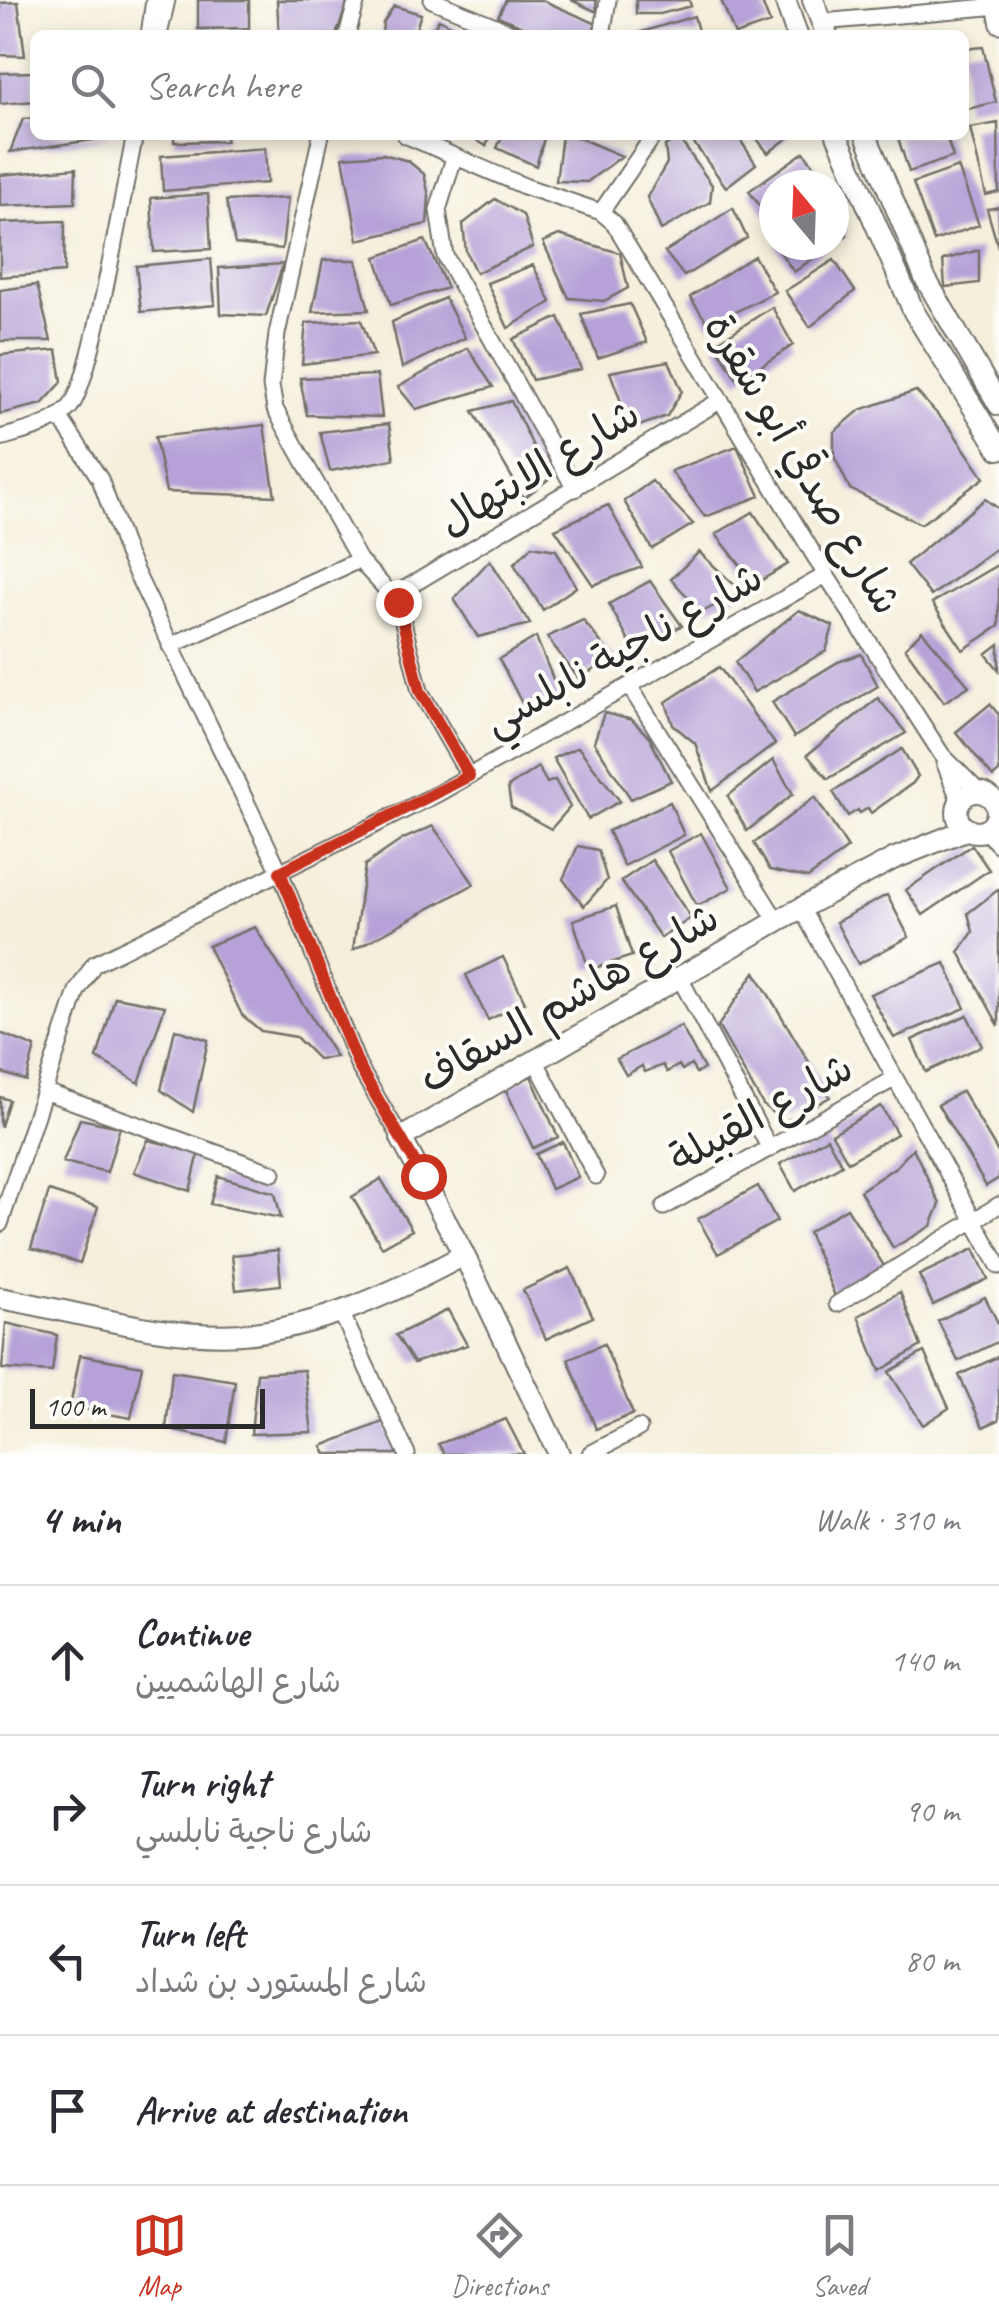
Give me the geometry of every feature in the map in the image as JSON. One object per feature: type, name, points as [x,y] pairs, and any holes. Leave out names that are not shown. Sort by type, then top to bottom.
[{"type":"street","points":[[150,30],[154,0]]},
{"type":"street","points":[[160,30],[167,0]]},
{"type":"street","points":[[349,30],[357,0]]},
{"type":"street","points":[[432,0],[505,30]]},
{"type":"street","points":[[603,30],[608,0]]},
{"type":"street","points":[[785,0],[795,30]]},
{"type":"street","points":[[813,0],[825,28],[996,4],[999,25]]},
{"type":"street","points":[[0,438],[59,416],[74,402],[87,363],[134,140]]},
{"type":"street","points":[[320,140],[277,334],[271,386],[284,433],[359,560],[393,596],[405,620],[420,691],[469,776]]},
{"type":"street","points":[[416,140],[602,212],[651,140]]},
{"type":"street","points":[[839,140],[914,312],[999,449]]},
{"type":"street","points":[[868,140],[924,278],[999,405]]},
{"type":"street","points":[[454,158],[438,210],[445,256],[576,489]]},
{"type":"street","points":[[868,214],[893,206]]},
{"type":"street","name":"شارع صدقي أبو شقرة","points":[[602,212],[626,238],[826,575],[942,755],[977,798]]},
{"type":"street","name":"شارع الابتهال","points":[[393,596],[721,400]]},
{"type":"street","points":[[59,416],[100,479],[127,554],[280,872],[359,1067],[401,1138]]},
{"type":"street","points":[[170,646],[359,560]]},
{"type":"street","name":"شارع ناجية نابلسي","points":[[0,1224],[77,991],[94,964],[469,776],[826,575]]},
{"type":"street","points":[[630,687],[777,921]]},
{"type":"street","points":[[977,798],[996,805],[992,826]]},
{"type":"street","points":[[977,798],[992,826]]},
{"type":"street","name":"شارع هاشم السقاف","points":[[559,1454],[464,1255],[401,1138],[777,921],[893,859],[977,798]]},
{"type":"street","name":"شارع هاشم السقاف","points":[[893,859],[992,826]]},
{"type":"street","name":"شارع القبيلة","points":[[801,908],[892,1080],[999,1266]]},
{"type":"street","points":[[680,978],[770,1150]]},
{"type":"street","points":[[535,1060],[596,1176]]},
{"type":"street","name":"شارع القبيلة","points":[[664,1207],[892,1080]]},
{"type":"street","points":[[46,1092],[273,1174]]},
{"type":"street","points":[[837,1304],[999,1206]]},
{"type":"street","points":[[0,1298],[214,1334],[269,1330],[340,1310],[464,1255]]},
{"type":"street","points":[[340,1310],[407,1454]]},
{"type":"street","points":[[590,1454],[639,1428]]},
{"type":"building","points":[[198,0],[249,0],[249,28],[198,29]]},
{"type":"building","points":[[277,0],[345,0],[347,4],[338,30],[279,30]]},
{"type":"building","points":[[506,0],[542,0],[597,24],[593,30],[530,30],[498,16]]},
{"type":"building","points":[[571,0],[596,0],[597,12]]},
{"type":"building","points":[[636,0],[689,0],[691,6],[660,14],[636,14]]},
{"type":"building","points":[[721,0],[761,0],[770,23],[750,30],[733,30]]},
{"type":"building","points":[[18,2],[25,56],[0,55],[0,3]]},
{"type":"building","points":[[394,6],[421,14],[416,30],[382,30]]},
{"type":"building","points":[[694,16],[698,30],[648,30]]},
{"type":"building","points":[[439,19],[460,30],[432,30]]},
{"type":"building","points":[[983,47],[996,102],[969,109],[969,48]]},
{"type":"building","points":[[30,72],[30,101],[0,104],[0,73]]},
{"type":"building","points":[[30,118],[30,140],[92,140],[10,152],[23,119]]},
{"type":"building","points":[[998,123],[999,192],[986,195],[970,128]]},
{"type":"building","points":[[174,140],[226,140],[226,141]]},
{"type":"building","points":[[501,140],[544,140],[536,166],[497,148]]},
{"type":"building","points":[[561,140],[584,140],[622,156],[587,182],[556,181]]},
{"type":"building","points":[[680,140],[712,185],[710,202],[661,230],[647,197],[667,163],[665,146]]},
{"type":"building","points":[[691,140],[740,140],[756,164],[726,187]]},
{"type":"building","points":[[758,140],[785,140],[768,153]]},
{"type":"building","points":[[899,140],[948,140],[953,157],[909,172]]},
{"type":"building","points":[[265,148],[267,183],[163,191],[161,156]]},
{"type":"building","points":[[804,152],[817,170],[779,170]]},
{"type":"building","points":[[383,154],[408,161],[424,174],[429,196],[427,224],[358,240],[343,157]]},
{"type":"building","points":[[958,167],[979,225],[934,241],[913,183]]},
{"type":"building","points":[[76,168],[75,203],[0,206],[0,175]]},
{"type":"building","points":[[759,184],[759,205],[749,191]]},
{"type":"building","points":[[208,194],[211,249],[154,252],[151,198]]},
{"type":"building","points":[[288,198],[282,249],[235,244],[226,201]]},
{"type":"building","points":[[495,199],[523,215],[533,247],[476,273],[466,252],[463,224]]},
{"type":"building","points":[[999,207],[999,247],[998,247],[987,209]]},
{"type":"building","points":[[733,208],[747,238],[684,276],[665,252]]},
{"type":"building","points":[[65,221],[64,272],[0,277],[0,223]]},
{"type":"building","points":[[559,235],[620,253],[628,288],[604,301],[569,298],[543,242]]},
{"type":"building","points":[[425,240],[447,288],[391,305],[376,257]]},
{"type":"building","points":[[979,250],[979,283],[945,287],[943,260]]},
{"type":"building","points":[[754,256],[775,292],[709,325],[690,297]]},
{"type":"building","points":[[211,259],[215,305],[141,312],[136,266]]},
{"type":"building","points":[[323,260],[356,260],[369,310],[312,312]]},
{"type":"building","points":[[786,260],[811,260],[794,272]]},
{"type":"building","points":[[834,260],[855,291],[810,327],[785,291]]},
{"type":"building","points":[[283,264],[266,316],[221,314],[219,268]]},
{"type":"building","points":[[533,265],[551,302],[508,328],[487,283]]},
{"type":"building","points":[[37,285],[51,341],[0,341],[0,290]]},
{"type":"building","points":[[445,298],[465,338],[402,368],[392,322]]},
{"type":"building","points":[[630,304],[647,342],[598,358],[581,314]]},
{"type":"building","points":[[772,307],[793,345],[738,381],[715,344]]},
{"type":"building","points":[[559,317],[581,369],[532,380],[513,339]]},
{"type":"building","points":[[361,320],[374,355],[302,364],[306,323]]},
{"type":"building","points":[[468,348],[493,387],[416,409],[398,387]]},
{"type":"building","points":[[57,350],[62,382],[42,404],[0,414],[0,355]]},
{"type":"building","points":[[669,361],[682,391],[667,416],[631,429],[610,372]]},
{"type":"building","points":[[377,375],[382,417],[307,415],[300,378]]},
{"type":"building","points":[[916,391],[951,429],[984,478],[921,524],[850,489],[834,456],[834,432],[860,410]]},
{"type":"building","points":[[511,401],[549,479],[524,498],[473,411]]},
{"type":"building","points":[[389,424],[394,459],[330,471],[320,432]]},
{"type":"building","points":[[264,425],[275,496],[166,492],[155,437]]},
{"type":"building","points":[[737,446],[760,496],[705,517],[671,471]]},
{"type":"building","points":[[652,481],[693,524],[652,549],[624,501]]},
{"type":"building","points":[[985,499],[999,509],[999,546],[931,596],[906,564]]},
{"type":"building","points":[[608,505],[642,567],[593,585],[555,529]]},
{"type":"building","points":[[753,512],[788,564],[755,584],[716,534]]},
{"type":"building","points":[[532,546],[556,550],[576,587],[543,610],[514,564]]},
{"type":"building","points":[[699,552],[742,592],[702,612],[671,579]]},
{"type":"building","points":[[490,560],[530,624],[478,637],[454,599]]},
{"type":"building","points":[[999,564],[999,626],[963,650],[932,603]]},
{"type":"building","points":[[650,581],[682,626],[632,647],[609,604]]},
{"type":"building","points":[[799,610],[833,626],[826,651],[754,692],[735,662]]},
{"type":"building","points":[[583,620],[614,659],[578,678],[547,637]]},
{"type":"building","points":[[922,631],[969,686],[944,702],[905,648]]},
{"type":"building","points":[[536,637],[560,696],[525,709],[499,659]]},
{"type":"building","points":[[999,644],[999,670],[986,654]]},
{"type":"building","points":[[861,654],[878,686],[794,737],[772,702],[838,662]]},
{"type":"building","points":[[719,667],[775,744],[712,791],[695,743],[673,725],[666,702]]},
{"type":"building","points":[[878,698],[906,733],[828,779],[807,755]]},
{"type":"building","points":[[990,704],[999,715],[999,772],[993,777],[956,732]]},
{"type":"building","points":[[604,713],[632,720],[649,737],[671,781],[631,799],[594,742]]},
{"type":"building","points":[[578,747],[620,801],[588,819],[553,758]]},
{"type":"building","points":[[902,749],[918,776],[913,783],[871,813],[868,808],[848,816],[833,792]]},
{"type":"building","points":[[773,760],[793,794],[747,831],[728,796]]},
{"type":"building","points":[[538,767],[547,783],[555,780],[570,807],[551,829],[511,807],[508,787]]},
{"type":"building","points":[[815,797],[848,848],[808,878],[770,870],[754,843]]},
{"type":"building","points":[[670,802],[684,835],[624,866],[608,831]]},
{"type":"building","points":[[433,826],[474,884],[353,950],[365,865],[403,839]]},
{"type":"building","points":[[701,833],[731,888],[697,906],[668,851]]},
{"type":"building","points":[[972,845],[989,870],[923,915],[906,890]]},
{"type":"building","points":[[578,846],[598,850],[607,880],[584,906],[563,879]]},
{"type":"building","points":[[652,860],[691,918],[661,938],[621,881]]},
{"type":"building","points":[[999,889],[999,1026],[959,952],[973,932],[968,913]]},
{"type":"building","points":[[887,895],[909,937],[858,964],[836,922]]},
{"type":"building","points":[[616,906],[632,956],[589,970],[573,920]]},
{"type":"building","points":[[255,927],[336,1057],[318,1059],[296,1037],[261,1031],[242,1015],[208,946]]},
{"type":"building","points":[[503,957],[525,1002],[488,1020],[466,975]]},
{"type":"building","points":[[945,963],[965,1008],[894,1038],[870,994]]},
{"type":"building","points":[[755,972],[830,1097],[784,1122],[763,1105],[718,1026]]},
{"type":"building","points":[[115,997],[165,1006],[139,1083],[97,1058]]},
{"type":"building","points":[[967,1015],[982,1046],[926,1072],[912,1040]]},
{"type":"building","points":[[681,1026],[704,1069],[696,1073],[691,1065],[682,1070],[679,1065],[667,1072],[663,1065],[645,1072],[642,1066],[626,1075],[617,1059]]},
{"type":"building","points":[[175,1029],[208,1040],[193,1112],[161,1090]]},
{"type":"building","points":[[0,1033],[35,1047],[26,1081],[0,1072]]},
{"type":"building","points":[[531,1076],[558,1137],[533,1148],[505,1088]]},
{"type":"building","points":[[962,1091],[999,1154],[999,1178],[986,1186],[938,1105]]},
{"type":"building","points":[[0,1097],[9,1100],[1,1126],[0,1126]]},
{"type":"building","points":[[881,1106],[897,1134],[848,1162],[832,1134]]},
{"type":"building","points":[[80,1119],[120,1127],[107,1172],[63,1162]]},
{"type":"building","points":[[827,1138],[842,1165],[795,1191],[780,1164]]},
{"type":"building","points":[[148,1140],[199,1152],[190,1191],[134,1172]]},
{"type":"building","points":[[563,1142],[578,1177],[551,1189],[536,1154]]},
{"type":"building","points":[[913,1148],[940,1204],[931,1226],[893,1248],[860,1191],[897,1166]]},
{"type":"building","points":[[218,1176],[275,1193],[281,1218],[210,1204]]},
{"type":"building","points":[[381,1179],[412,1230],[382,1247],[352,1197]]},
{"type":"building","points":[[758,1186],[777,1221],[718,1254],[698,1219]]},
{"type":"building","points":[[49,1191],[98,1207],[80,1263],[31,1248]]},
{"type":"building","points":[[847,1208],[886,1269],[835,1296],[808,1232]]},
{"type":"building","points":[[974,1249],[988,1279],[933,1305],[919,1275]]},
{"type":"building","points":[[278,1250],[281,1285],[236,1290],[232,1255]]},
{"type":"building","points":[[570,1268],[593,1317],[546,1339],[523,1290]]},
{"type":"building","points":[[900,1292],[921,1346],[880,1371],[858,1316]]},
{"type":"building","points":[[985,1297],[999,1325],[999,1341],[958,1361],[938,1321]]},
{"type":"building","points":[[448,1310],[467,1345],[414,1363],[396,1335]]},
{"type":"building","points":[[6,1323],[57,1335],[52,1372],[2,1369]]},
{"type":"building","points":[[604,1344],[633,1414],[596,1429],[568,1359]]},
{"type":"building","points":[[924,1352],[949,1408],[923,1425],[889,1372]]},
{"type":"building","points":[[80,1355],[142,1366],[131,1418],[70,1407]]},
{"type":"building","points":[[999,1356],[999,1420],[983,1427],[959,1375]]},
{"type":"building","points":[[304,1370],[312,1432],[251,1434],[257,1373]]},
{"type":"building","points":[[172,1371],[235,1381],[226,1442],[166,1429]]},
{"type":"building","points":[[506,1419],[524,1454],[445,1454],[438,1444]]},
{"type":"building","points":[[385,1421],[398,1454],[326,1454],[322,1446]]},
{"type":"route","points":[[398,602],[420,691],[469,776],[280,872],[359,1067],[423,1176]]}]
